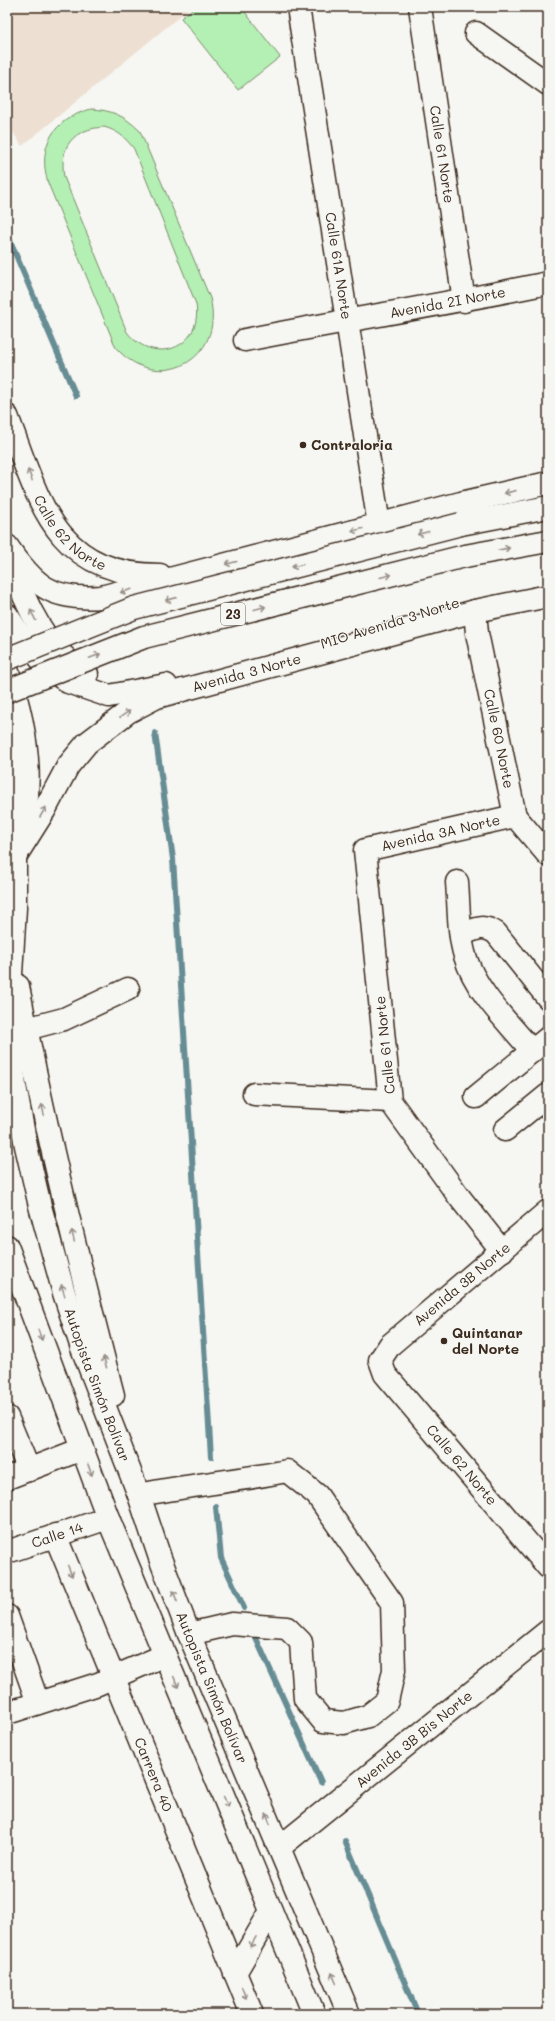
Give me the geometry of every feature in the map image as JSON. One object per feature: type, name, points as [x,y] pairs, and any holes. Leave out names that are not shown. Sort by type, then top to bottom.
[{"type":"street","name":"Calle 61A Norte","points":[[298,7],[379,525]]},
{"type":"street","name":"Calle 61 Norte","points":[[420,7],[464,301]]},
{"type":"street","points":[[476,33],[548,84]]},
{"type":"street","name":"Avenida 2I Norte","points":[[245,340],[347,320],[464,301],[548,283]]},
{"type":"street","name":"Calle 62 Norte","points":[[7,416],[44,511],[67,542],[92,560],[121,572],[140,575],[191,573]]},
{"type":"street","points":[[7,547],[25,572],[40,585],[54,593],[67,596],[101,597],[548,482]]},
{"type":"street","name":"23","points":[[7,659],[134,608],[461,524],[548,506]]},
{"type":"street","name":"23","points":[[7,691],[144,637],[465,556],[548,541]]},
{"type":"street","points":[[7,547],[28,605],[50,642],[76,668],[97,680],[139,690]]},
{"type":"street","name":"MIO Avenida 3 Norte","points":[[7,615],[18,632],[48,668],[68,682],[109,696],[187,681],[251,666],[470,599],[548,583]]},
{"type":"street","name":"Avenida 3 Norte","points":[[15,857],[44,811],[68,766],[87,743],[128,712],[157,697],[475,611],[548,596]]},
{"type":"street","name":"Calle 60 Norte","points":[[475,611],[477,633],[516,816],[548,855]]},
{"type":"street","points":[[7,669],[21,714],[28,765],[28,797],[13,873],[7,891]]},
{"type":"street","name":"Autopista Simón Bolívar","points":[[7,720],[17,783],[15,908],[11,951],[8,1024],[15,1086],[26,1146],[64,1293],[82,1348],[139,1495],[160,1558],[189,1634],[280,1847],[349,2014]]},
{"type":"street","name":"Avenida 3A Norte","points":[[365,850],[516,816]]},
{"type":"street","name":"Calle 61 Norte","points":[[365,850],[390,1101],[460,1198],[502,1251]]},
{"type":"street","points":[[457,882],[461,935],[464,954],[470,970],[479,986],[540,1044],[476,1097]]},
{"type":"street","points":[[461,935],[478,928],[487,928],[496,933],[548,998]]},
{"type":"street","points":[[11,951],[44,1114],[84,1285],[139,1495],[181,1486],[257,1477],[286,1471],[317,1495],[392,1603],[394,1670],[387,1701],[368,1716],[344,1723],[323,1721],[305,1699],[301,1642],[287,1628],[232,1624],[189,1634]]},
{"type":"street","points":[[26,1029],[64,1019],[128,989]]},
{"type":"street","points":[[254,1094],[390,1101]]},
{"type":"street","points":[[505,1130],[548,1096]]},
{"type":"street","name":"Avenida 3B Norte","points":[[380,1360],[390,1345],[548,1211]]},
{"type":"street","points":[[7,1246],[14,1284],[82,1449],[108,1518],[314,2014]]},
{"type":"street","name":"Calle 62 Norte","points":[[380,1360],[385,1374],[548,1567]]},
{"type":"street","points":[[7,1417],[29,1470]]},
{"type":"street","points":[[7,1478],[82,1449]]},
{"type":"street","name":"Calle 14","points":[[7,1552],[108,1518]]},
{"type":"street","name":"Carrera 40","points":[[55,1535],[252,2014]]},
{"type":"street","points":[[7,1616],[38,1703]]},
{"type":"street","name":"Avenida 3B Bis Norte","points":[[280,1847],[548,1631]]},
{"type":"street","points":[[7,1713],[98,1684],[113,1676],[165,1655]]},
{"type":"street","points":[[235,1973],[271,1911]]},
{"type":"shaded area","points":[[7,7],[191,7],[22,146],[7,123]]},
{"type":"green space","points":[[195,7],[241,7],[280,57],[238,90],[181,18]]},
{"type":"green space","points":[[91,109],[112,112],[129,121],[140,131],[210,298],[212,320],[208,339],[198,353],[185,364],[168,369],[151,369],[133,362],[116,348],[48,183],[45,170],[45,157],[51,136],[58,127],[78,114]],"holes":[[[104,127],[121,135],[134,149],[196,304],[196,320],[192,332],[184,342],[174,348],[162,350],[150,348],[138,342],[127,332],[64,177],[64,156],[70,141],[84,131]]]},
{"type":"waterway","points":[[7,234],[76,396]]},
{"type":"waterway","points":[[155,733],[173,859],[211,1457]]},
{"type":"waterway","points":[[216,1507],[221,1558],[244,1608]]},
{"type":"waterway","points":[[255,1636],[321,1782]]},
{"type":"waterway","points":[[345,1841],[418,2014]]},
{"type":"place","name":"Contraloria","points":[[303,445]]},
{"type":"place","name":"Quintanar del Norte","points":[[444,1341]]}]
